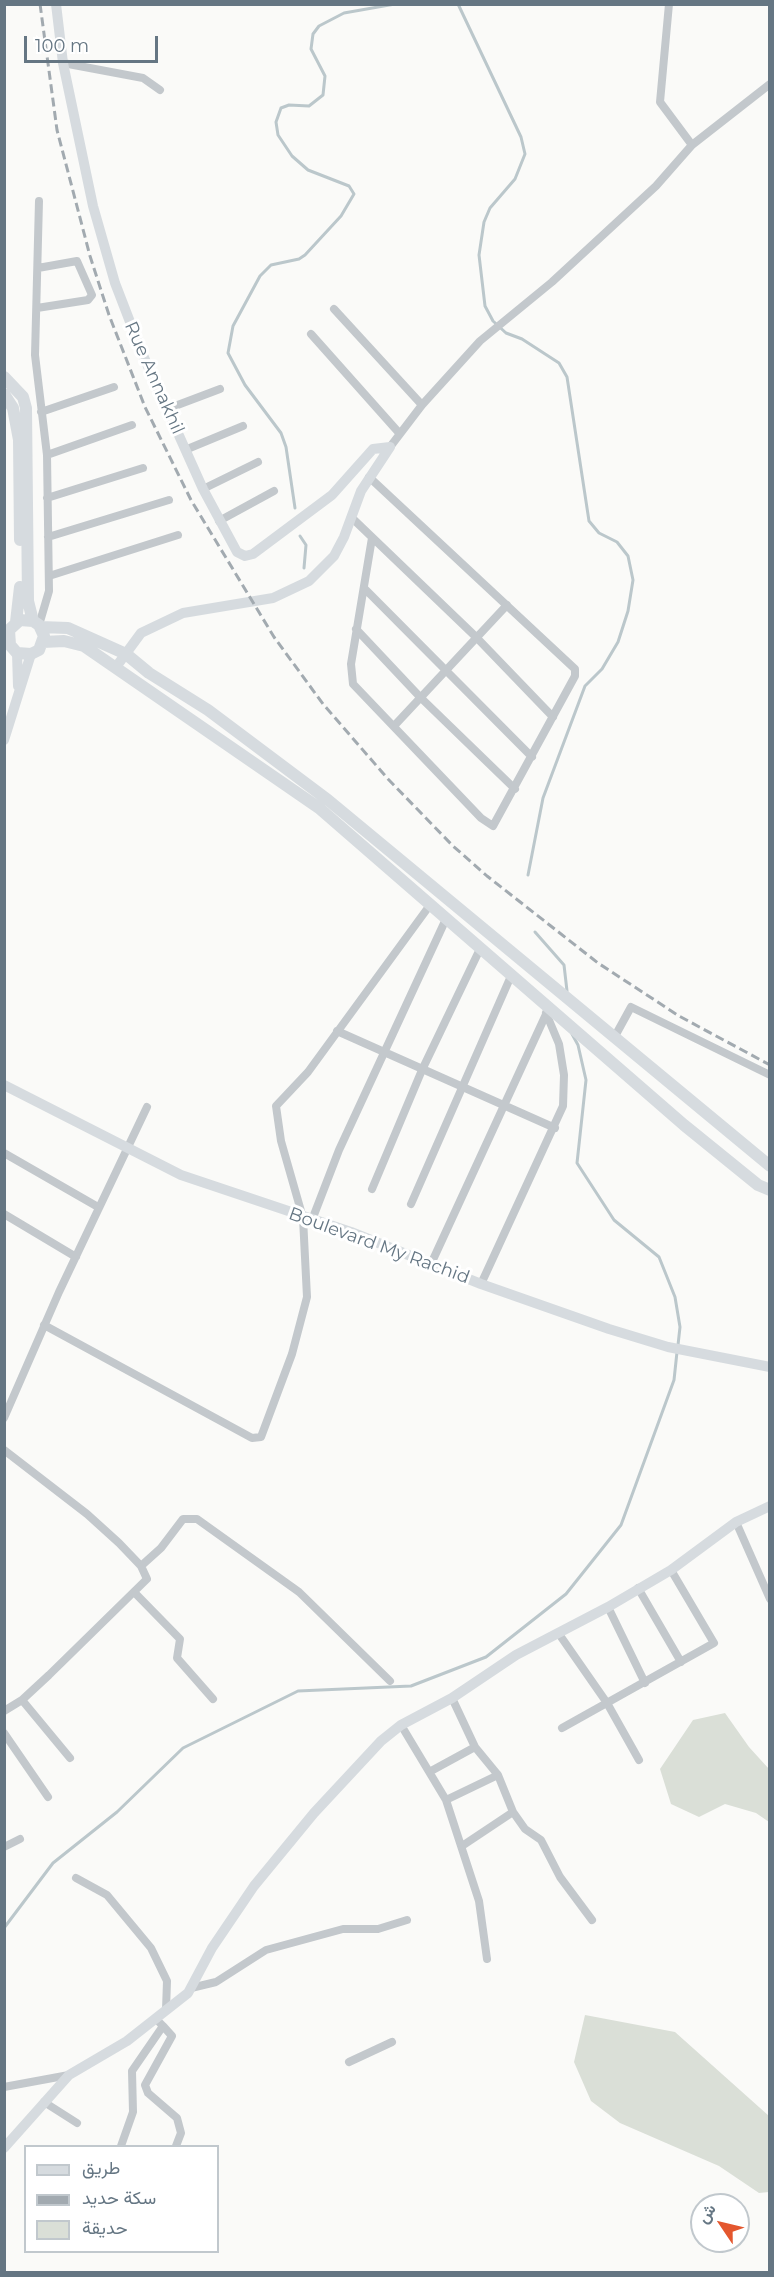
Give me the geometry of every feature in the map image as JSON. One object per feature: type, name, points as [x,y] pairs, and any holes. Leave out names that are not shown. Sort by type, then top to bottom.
[{"type":"main road","points":[[4,377],[19,391],[26,408],[28,601],[43,642],[39,650],[31,654],[17,653],[8,640],[9,630],[16,622],[20,601],[19,440],[13,408],[4,394]]},
{"type":"main road","points":[[16,622],[68,628],[126,654],[149,673],[208,710],[328,800],[770,1166]]},
{"type":"main road","points":[[43,642],[64,641],[84,646],[319,808],[548,1011],[758,1185],[770,1190]]},
{"type":"street","name":"Rue Annakhil","points":[[56,4],[63,63],[93,206],[116,283],[142,354],[185,450],[219,521],[237,552],[249,555],[332,495],[373,449],[390,447]]},
{"type":"street","points":[[661,4],[669,6],[660,102],[692,145]]},
{"type":"street","points":[[63,63],[143,78],[160,90]]},
{"type":"street","points":[[116,667],[141,633],[172,618],[183,613],[273,598],[301,587],[322,570],[342,542],[369,477],[422,405],[489,333],[507,320],[656,186],[692,145],[770,84]]},
{"type":"street","points":[[37,624],[49,591],[47,455],[35,355],[39,201]]},
{"type":"street","points":[[37,308],[88,300],[92,295],[77,261],[38,268]]},
{"type":"street","points":[[334,309],[422,405]]},
{"type":"street","points":[[311,334],[400,434]]},
{"type":"street","points":[[41,411],[114,387]]},
{"type":"street","points":[[167,409],[220,389]]},
{"type":"street","points":[[47,455],[132,425]]},
{"type":"street","points":[[185,450],[243,426]]},
{"type":"street","points":[[203,489],[258,462]]},
{"type":"street","points":[[47,498],[143,468]]},
{"type":"street","points":[[369,477],[575,669],[574,676],[496,824],[490,825],[353,684],[351,664],[372,538]]},
{"type":"street","points":[[219,521],[273,491]]},
{"type":"street","points":[[48,537],[169,500]]},
{"type":"street","points":[[351,517],[476,637],[553,717]]},
{"type":"street","points":[[49,576],[178,535]]},
{"type":"street","points":[[364,588],[532,757]]},
{"type":"street","points":[[394,726],[507,605]]},
{"type":"street","points":[[356,629],[420,697],[515,789]]},
{"type":"street","points":[[16,704],[19,676],[17,653]]},
{"type":"street","points":[[4,740],[31,654]]},
{"type":"street","points":[[44,1325],[252,1438],[258,1439],[279,1391],[304,1316],[307,1285],[308,1219],[281,1141],[275,1109],[280,1100],[308,1072],[430,905]]},
{"type":"street","points":[[308,1219],[446,919]]},
{"type":"street","points":[[372,1189],[422,1070],[480,949]]},
{"type":"street","points":[[411,1204],[511,976]]},
{"type":"street","points":[[614,1038],[631,1007],[702,1044],[770,1075]]},
{"type":"street","points":[[431,1264],[548,1011]]},
{"type":"street","points":[[482,1284],[563,1107],[564,1075],[557,1034],[548,1011]]},
{"type":"street","points":[[337,1031],[555,1128]]},
{"type":"street","name":"Boulevard My Rachid","points":[[4,1084],[125,1149],[181,1175],[351,1232],[557,1312],[668,1347],[770,1367]]},
{"type":"street","points":[[4,1418],[98,1207],[147,1107]]},
{"type":"street","points":[[4,1153],[98,1207]]},
{"type":"street","points":[[4,1214],[76,1257]]},
{"type":"street","points":[[4,1450],[87,1514],[141,1566],[147,1579],[22,1700],[4,1711]]},
{"type":"street","points":[[190,1990],[212,1948],[254,1886],[343,1781],[381,1741],[402,1725],[452,1698],[516,1655],[559,1634],[671,1570],[704,1543],[736,1522],[770,1506]]},
{"type":"street","points":[[141,1566],[161,1548],[183,1519],[188,1517],[197,1519],[299,1592],[390,1682]]},
{"type":"street","points":[[736,1522],[770,1599]]},
{"type":"street","points":[[562,1728],[714,1642],[671,1570]]},
{"type":"street","points":[[638,1588],[681,1662]]},
{"type":"street","points":[[134,1592],[180,1639],[177,1658],[213,1699]]},
{"type":"street","points":[[608,1607],[645,1683]]},
{"type":"street","points":[[559,1634],[607,1703],[639,1760]]},
{"type":"street","points":[[452,1698],[475,1747],[498,1775],[513,1812],[525,1828],[541,1840],[560,1877],[592,1920]]},
{"type":"street","points":[[22,1700],[70,1758]]},
{"type":"street","points":[[402,1725],[446,1800],[479,1901],[487,1959]]},
{"type":"street","points":[[4,1733],[48,1797]]},
{"type":"street","points":[[431,1771],[475,1747]]},
{"type":"street","points":[[446,1800],[498,1775]]},
{"type":"street","points":[[462,1846],[513,1812]]},
{"type":"street","points":[[4,1847],[20,1839]]},
{"type":"street","points":[[76,1878],[106,1895],[152,1948],[167,1981],[166,2010]]},
{"type":"street","points":[[121,2145],[133,2112],[132,2071],[166,2010],[177,1999],[190,1990],[216,1982],[266,1950],[343,1929],[378,1929],[406,1920]]},
{"type":"street","points":[[4,2148],[69,2075],[160,2022]]},
{"type":"street","points":[[160,2022],[172,2036],[145,2085],[148,2093],[177,2118],[181,2133],[176,2145]]},
{"type":"street","points":[[349,2062],[392,2042]]},
{"type":"street","points":[[4,2087],[69,2075]]},
{"type":"street","points":[[44,2102],[76,2123]]},
{"type":"green space","points":[[725,1713],[749,1747],[769,1769],[769,1822],[756,1813],[725,1804],[699,1817],[671,1804],[660,1769],[693,1720]]},
{"type":"green space","points":[[585,2015],[675,2032],[769,2116],[769,2192],[759,2193],[719,2166],[620,2123],[591,2101],[574,2062]]},
{"type":"waterway","points":[[295,508],[286,447],[281,433],[245,385],[228,353],[233,326],[260,276],[271,265],[299,259],[305,255],[341,216],[354,194],[349,186],[308,170],[292,156],[278,135],[276,122],[281,108],[289,105],[309,106],[323,95],[325,76],[311,49],[313,34],[319,26],[344,13],[395,4]]},
{"type":"waterway","points":[[458,4],[521,137],[525,154],[515,179],[490,208],[484,222],[479,255],[485,306],[493,321],[506,333],[522,339],[559,363],[567,377],[589,521],[599,533],[617,542],[628,556],[633,580],[628,611],[618,642],[602,669],[585,686],[543,798],[528,875]]},
{"type":"waterway","points":[[300,536],[306,545],[304,568]]},
{"type":"waterway","points":[[535,932],[564,965],[567,991]]},
{"type":"waterway","points":[[572,1034],[578,1045],[586,1080],[577,1163],[614,1220],[659,1257],[675,1297],[680,1327],[678,1345]]},
{"type":"waterway","points":[[4,1928],[53,1863],[117,1812],[183,1748],[298,1691],[411,1686],[486,1657],[566,1594],[621,1525],[674,1380],[677,1352]]},
{"type":"railway","points":[[40,4],[57,130],[90,256],[109,315],[145,407],[191,500],[274,637],[323,704],[388,779],[453,846],[487,876],[598,963],[679,1016],[770,1065]]}]
